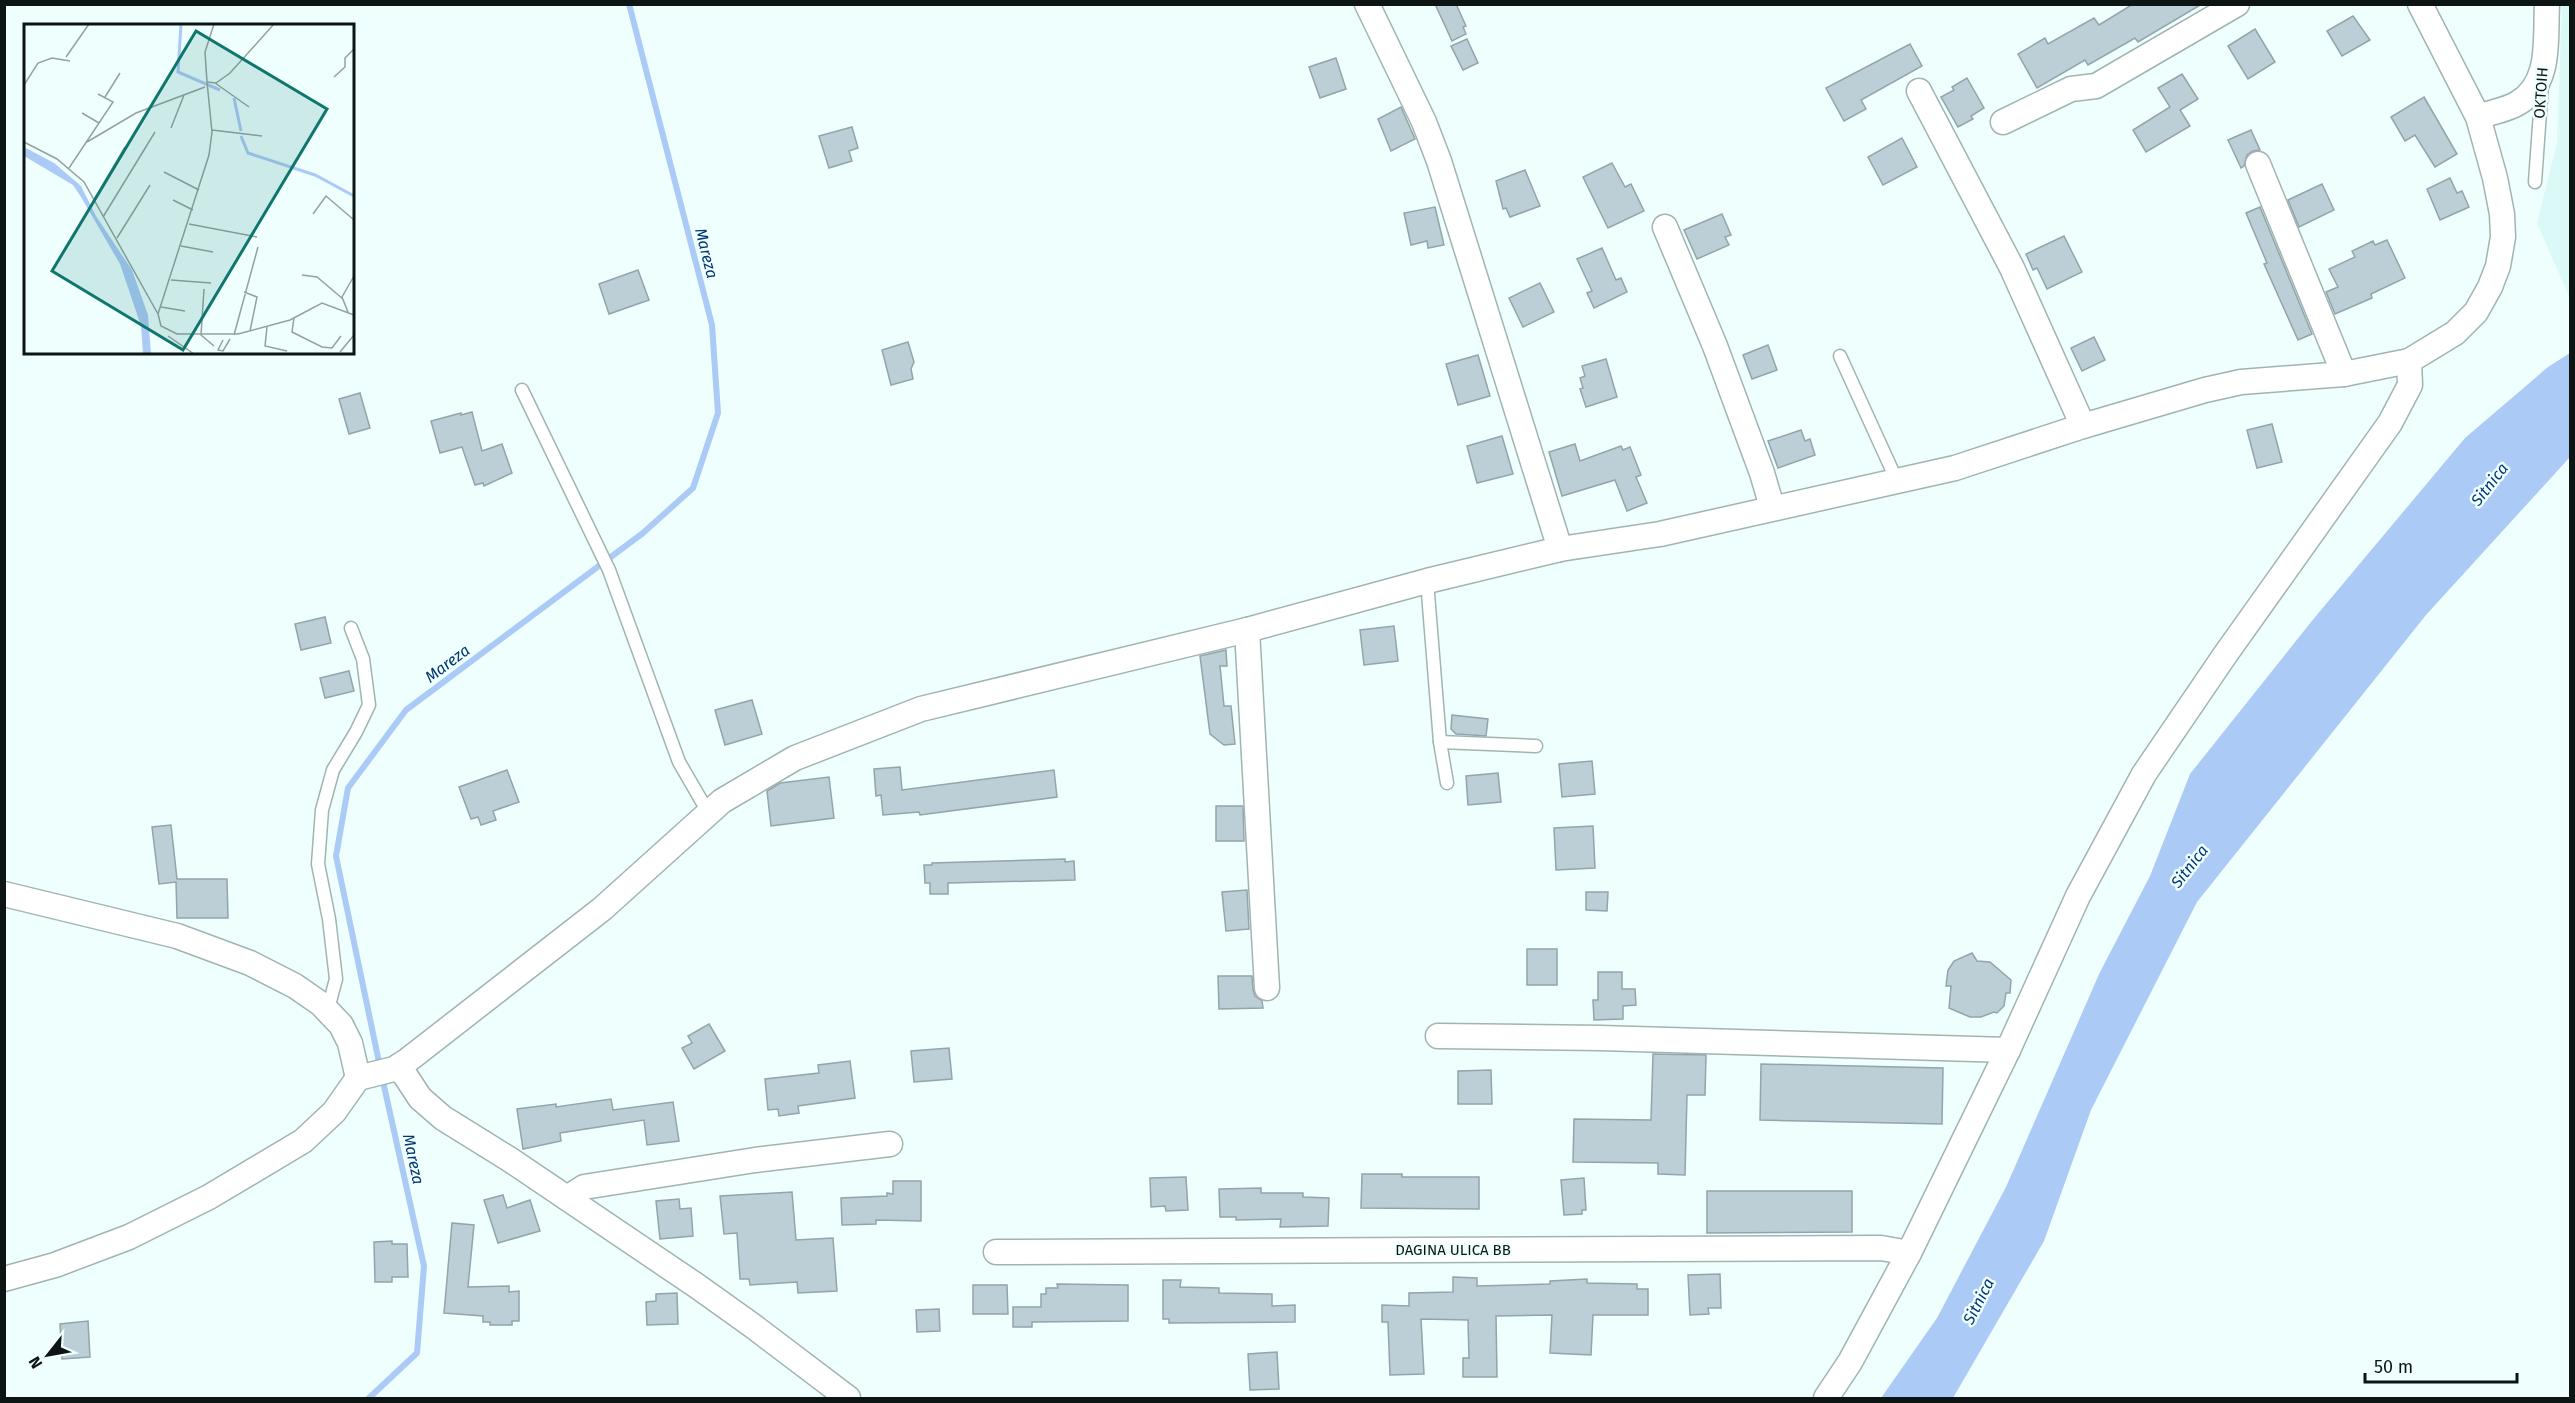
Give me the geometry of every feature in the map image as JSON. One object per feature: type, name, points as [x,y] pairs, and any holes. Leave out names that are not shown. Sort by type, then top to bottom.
[{"type":"street","points":[[1367,4],[1424,122],[1439,161],[1560,549]]},
{"type":"street","points":[[2003,122],[2071,89],[2096,86],[2237,4]]},
{"type":"street","points":[[4,1279],[55,1265],[129,1237],[228,1186],[288,1151],[309,1136],[381,1072],[602,909],[708,812],[751,782],[795,758],[921,709],[1247,630],[1426,581],[1560,549],[1660,534],[1772,507],[1955,468],[2083,426],[2241,382],[2344,374],[2409,361],[2454,333],[2476,312],[2490,287],[2498,266],[2503,237],[2502,214],[2495,178],[2478,117],[2421,4]]},
{"type":"street","name":"OKTOIH","points":[[2543,74],[2547,4]]},
{"type":"street","points":[[2478,117],[2517,104],[2531,93],[2543,74]]},
{"type":"street","points":[[1919,91],[2012,268],[2083,426]]},
{"type":"street","points":[[2258,164],[2344,374]]},
{"type":"street","points":[[1665,227],[1719,356],[1762,473],[1772,507]]},
{"type":"street","points":[[1826,1398],[1850,1362],[1909,1253],[2008,1050],[2078,896],[2144,774],[2225,655],[2390,423],[2407,394],[2411,377],[2409,361]]},
{"type":"street","points":[[1247,630],[1267,988]]},
{"type":"street","points":[[4,894],[177,936],[250,963],[295,986],[328,1009],[341,1025],[350,1043],[381,1072],[420,1098],[443,1118],[567,1198],[753,1326],[848,1398]]},
{"type":"street","points":[[1438,1036],[1600,1038],[2008,1050]]},
{"type":"street","points":[[567,1198],[584,1187],[755,1160],[890,1144]]},
{"type":"street","name":"DAGINA ULICA BB","points":[[996,1252],[1881,1248],[1909,1253]]},
{"type":"lane","name":"OKTOIH","points":[[2535,182],[2543,74]]},
{"type":"lane","points":[[1840,356],[1897,481]]},
{"type":"lane","points":[[522,390],[609,570],[679,762],[708,812]]},
{"type":"lane","points":[[1426,581],[1440,742],[1447,783]]},
{"type":"lane","points":[[328,1009],[336,979],[318,864],[322,810],[333,770],[369,705],[363,659],[351,628]]},
{"type":"lane","points":[[1440,742],[1536,746]]},
{"type":"shaded area","points":[[2562,5],[2570,5],[2570,299],[2537,223],[2557,143]]},
{"type":"water","name":"Sitnica","points":[[2570,353],[2570,457],[2426,615],[2197,902],[2091,1110],[2044,1241],[1953,1398],[1881,1398],[1937,1318],[2006,1187],[2100,972],[2150,876],[2190,774],[2311,622],[2465,438],[2548,367]]},
{"type":"building","points":[[1435,4],[1456,4],[1466,26],[1463,27],[1466,34],[1452,41]]},
{"type":"building","points":[[2133,4],[2202,4],[2138,42],[2135,38],[2088,65],[2085,60],[2037,88],[2018,54],[2045,38],[2048,44],[2094,18],[2099,25]]},
{"type":"building","points":[[2353,16],[2370,40],[2342,56],[2327,31]]},
{"type":"building","points":[[2255,29],[2275,62],[2248,79],[2228,46]]},
{"type":"building","points":[[1467,39],[1478,63],[1463,70],[1451,46]]},
{"type":"building","points":[[1910,44],[1922,66],[1861,100],[1866,109],[1844,121],[1826,88]]},
{"type":"building","points":[[1336,58],[1346,89],[1320,98],[1309,67]]},
{"type":"building","points":[[2182,74],[2198,99],[2180,110],[2190,126],[2146,152],[2133,130],[2170,107],[2158,88]]},
{"type":"building","points":[[1967,78],[1984,108],[1971,116],[1973,119],[1958,127],[1941,97],[1954,90],[1952,87]]},
{"type":"building","points":[[2424,97],[2457,154],[2435,167],[2415,135],[2405,141],[2391,117]]},
{"type":"building","points":[[1401,107],[1415,139],[1391,151],[1378,119]]},
{"type":"building","points":[[852,127],[858,148],[849,151],[852,161],[829,168],[819,136]]},
{"type":"building","points":[[2251,130],[2260,150],[2247,155],[2244,166],[2241,168],[2228,140]]},
{"type":"building","points":[[1902,138],[1917,167],[1883,185],[1868,157]]},
{"type":"building","points":[[1612,163],[1625,187],[1631,184],[1644,211],[1608,228],[1583,177]]},
{"type":"building","points":[[1525,170],[1540,206],[1510,217],[1506,208],[1503,209],[1496,181]]},
{"type":"building","points":[[2450,178],[2457,193],[2462,191],[2469,207],[2440,220],[2427,189]]},
{"type":"building","points":[[2322,184],[2334,210],[2299,227],[2288,200]]},
{"type":"building","points":[[1435,207],[1444,245],[1428,248],[1427,241],[1411,245],[1404,213]]},
{"type":"building","points":[[2260,207],[2312,334],[2298,340],[2264,264],[2267,263],[2246,213]]},
{"type":"building","points":[[1722,214],[1731,235],[1725,237],[1729,245],[1697,259],[1684,230]]},
{"type":"building","points":[[2064,236],[2082,272],[2047,289],[2037,268],[2033,270],[2026,254]]},
{"type":"building","points":[[2387,240],[2405,278],[2371,294],[2372,298],[2335,314],[2326,292],[2338,287],[2329,269],[2355,257],[2352,251],[2373,241],[2375,245]]},
{"type":"building","points":[[1602,248],[1616,280],[1621,278],[1627,292],[1594,308],[1587,293],[1592,291],[1577,259]]},
{"type":"building","points":[[638,270],[649,300],[609,314],[599,284]]},
{"type":"building","points":[[1540,283],[1554,312],[1523,327],[1509,298]]},
{"type":"building","points":[[2094,337],[2105,360],[2082,371],[2071,348]]},
{"type":"building","points":[[908,342],[914,362],[911,369],[913,379],[891,385],[882,350]]},
{"type":"building","points":[[1768,345],[1777,370],[1752,379],[1743,355]]},
{"type":"building","points":[[1478,355],[1490,396],[1458,405],[1446,364]]},
{"type":"building","points":[[1606,359],[1617,397],[1586,407],[1580,389],[1583,388],[1580,378],[1585,376],[1582,366]]},
{"type":"building","points":[[360,393],[370,428],[349,434],[339,399]]},
{"type":"building","points":[[472,412],[482,451],[502,444],[512,473],[484,486],[483,483],[475,485],[462,447],[440,453],[431,421]]},
{"type":"building","points":[[2272,424],[2282,462],[2257,468],[2247,430]]},
{"type":"building","points":[[1801,430],[1805,441],[1810,439],[1815,455],[1778,468],[1768,441]]},
{"type":"building","points":[[1502,436],[1513,474],[1477,483],[1467,446]]},
{"type":"building","points":[[1575,444],[1580,461],[1621,446],[1623,450],[1630,447],[1641,475],[1636,477],[1647,503],[1627,511],[1615,480],[1562,496],[1549,452]]},
{"type":"building","points":[[325,617],[331,643],[301,650],[295,624]]},
{"type":"building","points":[[1394,626],[1398,661],[1364,665],[1360,630]]},
{"type":"building","points":[[1226,650],[1227,666],[1220,666],[1224,706],[1231,706],[1235,744],[1224,745],[1210,734],[1200,656]]},
{"type":"building","points":[[349,671],[354,691],[325,698],[320,678]]},
{"type":"building","points":[[752,700],[762,734],[725,745],[715,710]]},
{"type":"building","points":[[1452,715],[1488,719],[1486,736],[1456,734],[1451,729]]},
{"type":"building","points":[[1592,761],[1595,794],[1562,797],[1559,764]]},
{"type":"building","points":[[900,767],[902,790],[1054,770],[1057,797],[920,815],[919,812],[883,815],[881,795],[876,796],[874,769]]},
{"type":"building","points":[[507,770],[519,802],[493,811],[496,820],[481,825],[478,817],[471,819],[459,787]]},
{"type":"building","points":[[1498,773],[1501,802],[1468,805],[1466,776]]},
{"type":"building","points":[[829,777],[834,818],[771,826],[767,791],[780,783]]},
{"type":"building","points":[[1216,806],[1243,806],[1244,841],[1216,841]]},
{"type":"building","points":[[171,825],[177,879],[227,879],[228,918],[177,918],[176,882],[159,884],[152,827]]},
{"type":"building","points":[[1593,826],[1595,868],[1556,870],[1554,828]]},
{"type":"building","points":[[1065,859],[1065,862],[1074,861],[1075,880],[948,883],[948,894],[930,894],[930,883],[925,883],[924,865],[932,865],[932,863]]},
{"type":"building","points":[[1247,890],[1249,929],[1226,931],[1222,892]]},
{"type":"building","points":[[1586,892],[1608,892],[1607,911],[1586,910]]},
{"type":"building","points":[[1527,949],[1557,949],[1557,985],[1527,985]]},
{"type":"building","points":[[1972,953],[1977,961],[1990,962],[2011,980],[2010,993],[2006,993],[2004,1006],[1997,1013],[1970,1017],[1949,1008],[1951,986],[1946,986],[1948,970],[1954,961]]},
{"type":"building","points":[[1598,972],[1622,972],[1622,989],[1635,989],[1636,1005],[1623,1006],[1623,1019],[1594,1020],[1593,1000],[1598,1000]]},
{"type":"building","points":[[1218,976],[1252,976],[1255,996],[1262,1001],[1263,1008],[1219,1009]]},
{"type":"building","points":[[709,1024],[725,1051],[694,1069],[682,1048],[692,1043],[688,1036]]},
{"type":"building","points":[[949,1048],[952,1079],[914,1082],[911,1051]]},
{"type":"building","points":[[1653,1054],[1706,1055],[1705,1095],[1687,1095],[1685,1175],[1658,1174],[1658,1163],[1573,1162],[1574,1119],[1651,1120]]},
{"type":"building","points":[[850,1061],[855,1098],[798,1106],[799,1113],[779,1116],[778,1109],[768,1110],[765,1079],[819,1073],[818,1065]]},
{"type":"building","points":[[1761,1064],[1943,1068],[1942,1124],[1760,1120]]},
{"type":"building","points":[[1491,1070],[1492,1104],[1458,1104],[1458,1071]]},
{"type":"building","points":[[611,1099],[613,1110],[673,1102],[679,1141],[647,1145],[644,1120],[560,1133],[561,1141],[523,1149],[517,1109],[556,1104],[556,1107]]},
{"type":"building","points":[[1362,1174],[1402,1174],[1402,1177],[1479,1177],[1479,1209],[1361,1208]]},
{"type":"building","points":[[1186,1177],[1188,1210],[1166,1211],[1165,1206],[1151,1207],[1150,1178]]},
{"type":"building","points":[[1584,1178],[1586,1210],[1582,1210],[1582,1214],[1564,1215],[1561,1180]]},
{"type":"building","points":[[893,1181],[921,1181],[921,1221],[876,1220],[876,1224],[842,1225],[841,1198],[887,1196],[887,1193],[893,1194]]},
{"type":"building","points":[[1261,1188],[1261,1193],[1303,1193],[1303,1197],[1329,1198],[1328,1226],[1280,1227],[1281,1219],[1236,1220],[1236,1217],[1220,1217],[1219,1189]]},
{"type":"building","points":[[1707,1191],[1852,1191],[1852,1232],[1707,1233]]},
{"type":"building","points":[[792,1192],[796,1240],[833,1238],[837,1291],[798,1293],[797,1282],[750,1285],[749,1279],[740,1279],[737,1233],[724,1234],[720,1196]]},
{"type":"building","points":[[503,1195],[507,1208],[530,1200],[540,1231],[498,1243],[484,1200]]},
{"type":"building","points":[[679,1199],[680,1209],[691,1208],[693,1236],[660,1239],[656,1201]]},
{"type":"building","points":[[452,1223],[474,1225],[468,1287],[509,1286],[509,1292],[519,1291],[519,1321],[512,1321],[512,1325],[490,1325],[490,1322],[483,1322],[483,1316],[444,1313]]},
{"type":"building","points":[[392,1241],[392,1244],[407,1244],[408,1277],[392,1277],[392,1282],[375,1282],[374,1242]]},
{"type":"building","points":[[1720,1274],[1721,1308],[1708,1308],[1709,1314],[1690,1315],[1688,1275]]},
{"type":"building","points":[[1453,1277],[1477,1278],[1477,1286],[1550,1284],[1550,1281],[1587,1279],[1587,1283],[1637,1284],[1637,1289],[1648,1289],[1648,1315],[1593,1315],[1591,1355],[1550,1353],[1552,1315],[1496,1316],[1497,1377],[1463,1377],[1463,1358],[1469,1358],[1468,1320],[1421,1319],[1424,1374],[1390,1375],[1388,1322],[1382,1322],[1382,1305],[1409,1306],[1409,1293],[1453,1292]]},
{"type":"building","points":[[1163,1280],[1181,1280],[1180,1287],[1219,1288],[1219,1293],[1272,1294],[1272,1306],[1295,1305],[1295,1322],[1169,1323],[1169,1319],[1163,1319]]},
{"type":"building","points":[[1057,1284],[1128,1285],[1128,1321],[1032,1322],[1032,1327],[1013,1327],[1013,1307],[1041,1307],[1041,1294],[1046,1294],[1046,1288],[1058,1288]]},
{"type":"building","points":[[973,1285],[1007,1285],[1008,1314],[973,1314]]},
{"type":"building","points":[[677,1293],[678,1324],[647,1325],[646,1302],[656,1301],[656,1294]]},
{"type":"building","points":[[939,1309],[940,1331],[917,1332],[916,1310]]},
{"type":"building","points":[[88,1321],[90,1357],[62,1359],[60,1324]]},
{"type":"building","points":[[1277,1352],[1279,1389],[1250,1390],[1248,1354]]},
{"type":"waterway","name":"Mareza","points":[[380,1067],[336,856],[348,788],[406,710],[643,533],[693,488],[718,413],[712,325],[629,4]]},
{"type":"waterway","name":"Mareza","points":[[369,1398],[417,1353],[424,1266],[382,1077]]}]
